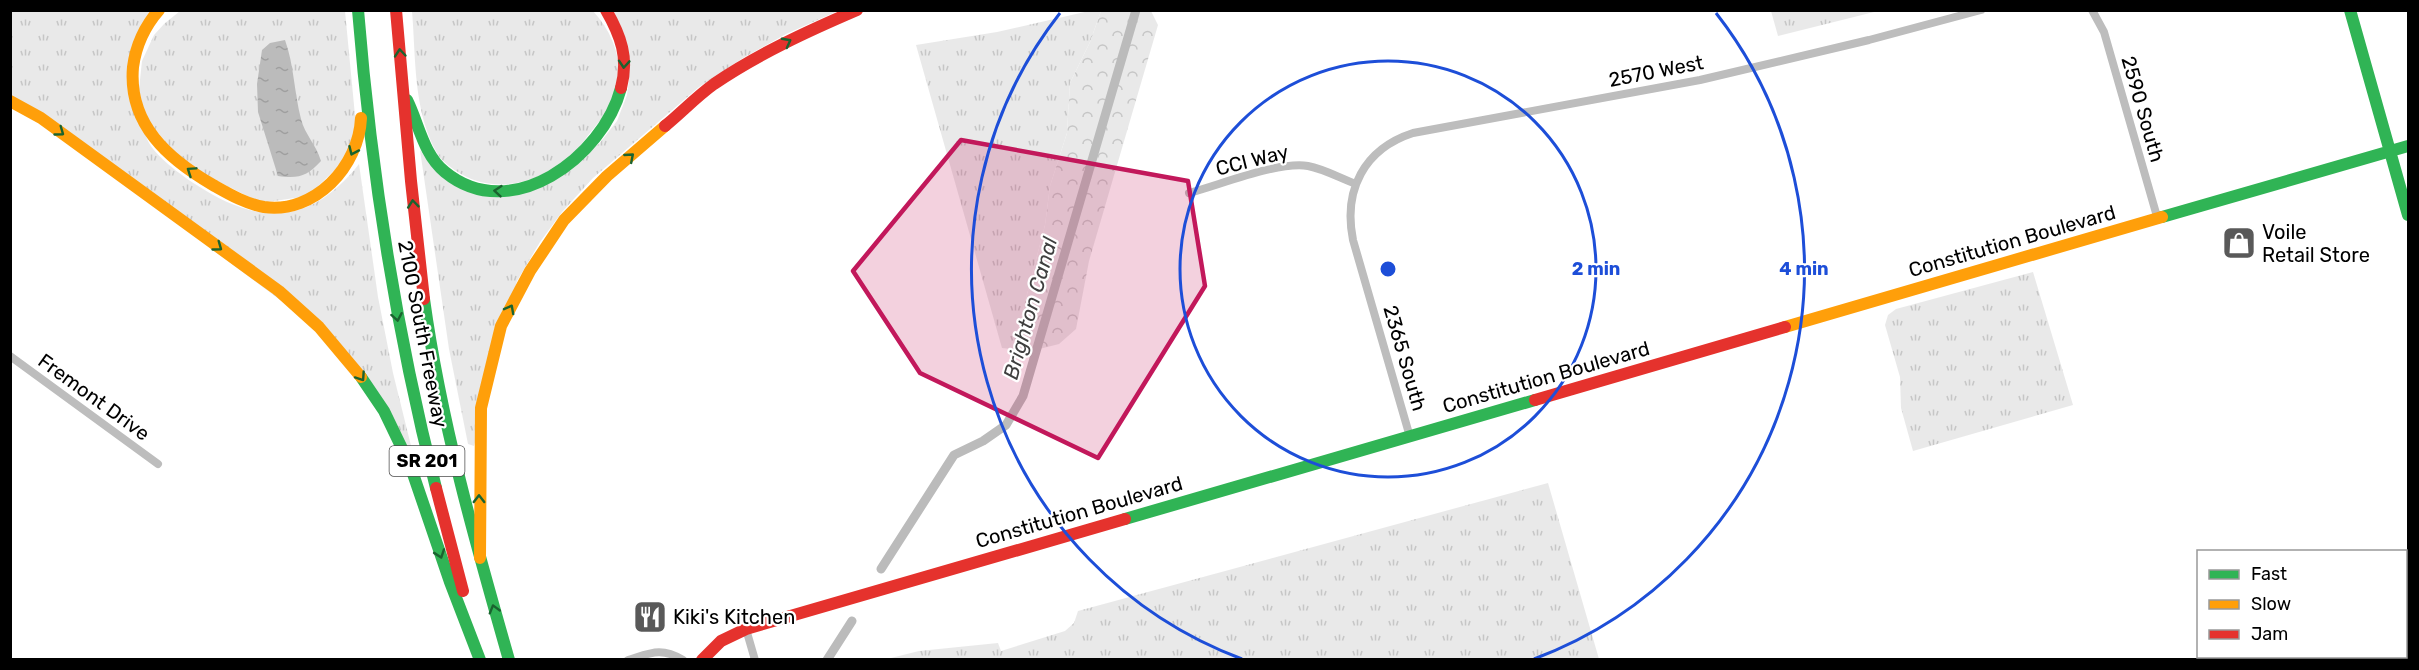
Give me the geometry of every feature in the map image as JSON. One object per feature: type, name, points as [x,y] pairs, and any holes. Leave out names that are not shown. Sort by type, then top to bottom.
[{"type":"main road","points":[[159,10],[148,22],[135,54],[133,95],[138,112],[153,136],[179,163],[206,182],[240,199],[269,207],[301,201],[323,191],[343,171],[354,153],[361,131],[362,73]]},
{"type":"main road","name":"2100 South Freeway","points":[[358,10],[371,152],[397,321],[433,487],[481,660]]},
{"type":"main road","name":"2100 South Freeway","points":[[396,10],[418,249],[432,351],[454,459],[509,660]]},
{"type":"main road","points":[[404,95],[415,114],[424,144],[445,172],[469,186],[493,191],[510,192],[531,186],[556,172],[580,154],[602,129],[616,104],[623,81],[625,54],[618,29],[606,10]]},
{"type":"main road","points":[[480,558],[481,408],[501,327],[530,271],[564,220],[608,176],[713,85],[806,32],[857,10]]},
{"type":"main road","points":[[2350,10],[2409,215]]},
{"type":"main road","points":[[10,101],[41,118],[279,291],[319,327],[355,368],[384,411],[410,465],[450,582],[481,660]]},
{"type":"main road","name":"Constitution Boulevard","points":[[702,660],[720,641],[730,634],[746,629],[2409,146]]},
{"type":"street","name":"2570 West","points":[[1356,184],[1364,168],[1379,152],[1395,140],[1413,133],[1700,80],[1869,40],[1981,10]]},
{"type":"street","name":"2590 South","points":[[2092,10],[2103,32],[2158,220]]},
{"type":"street","name":"CCI Way","points":[[1189,194],[1276,168],[1295,165],[1316,168],[1356,184]]},
{"type":"street","name":"2365 South","points":[[1356,184],[1350,208],[1353,240],[1410,437]]},
{"type":"street","name":"Fremont Drive","points":[[10,356],[158,464]]},
{"type":"street","points":[[746,629],[755,660]]},
{"type":"street","points":[[628,660],[668,651],[683,660]]},
{"type":"highlighted area","points":[[961,140],[1188,181],[1205,286],[1098,458],[920,373],[853,271]]},
{"type":"green space","points":[[1771,10],[1878,11],[1778,36]]},
{"type":"green space","points":[[10,11],[157,11],[132,59],[146,136],[151,147],[169,165],[218,198],[262,212],[283,213],[302,209],[322,199],[341,184],[359,164],[378,297],[393,373],[417,470],[327,335],[11,99]]},
{"type":"green space","points":[[180,11],[345,11],[356,126],[350,155],[308,196],[261,203],[184,164],[145,117],[139,89],[142,61],[154,35]]},
{"type":"green space","points":[[412,11],[593,11],[607,30],[616,52],[619,75],[616,99],[574,153],[546,173],[518,183],[504,184],[489,184],[461,174],[439,156],[429,137],[417,84]]},
{"type":"green space","points":[[611,11],[838,11],[786,34],[743,58],[699,87],[593,178],[562,212],[540,242],[517,281],[474,446],[468,444],[449,349],[420,150],[432,167],[505,196],[599,144],[617,121],[627,95],[629,80]]},
{"type":"green space","points":[[1089,11],[1101,11],[1090,42],[1070,83],[1067,133],[1050,186],[1045,225],[1016,337],[1031,351],[1002,348],[916,45],[997,32]]},
{"type":"green space","points":[[1101,11],[1151,11],[1158,25],[1089,261],[1076,329],[1059,344],[1031,351],[1016,337],[1045,225],[1050,186],[1067,133],[1070,83],[1090,42]]},
{"type":"green space","points":[[2033,272],[2073,405],[1913,451],[1901,408],[1900,377],[1885,325],[1888,315],[1896,309]]},
{"type":"green space","points":[[1548,483],[1599,659],[887,659],[919,651],[998,643],[1001,651],[1065,631],[1074,623],[1078,611]]},
{"type":"water","points":[[285,40],[301,119],[321,161],[307,173],[292,177],[278,176],[258,112],[257,84],[262,50],[270,43]]},
{"type":"waterway","name":"Brighton Canal","points":[[881,569],[954,455],[983,441],[1006,425],[1023,396],[1136,10]]},
{"type":"waterway","name":"Brighton Canal","points":[[827,660],[852,621]]},
{"type":"traffic: fast","points":[[358,10],[370,131],[387,251],[409,370],[436,488]]},
{"type":"traffic: fast","points":[[2350,10],[2408,215]]},
{"type":"traffic: fast","points":[[407,100],[426,148],[438,165],[445,172],[471,187],[498,191],[525,187],[551,176],[575,159],[595,138],[611,114],[621,88]]},
{"type":"traffic: fast","points":[[2162,217],[2408,146]]},
{"type":"traffic: fast","points":[[424,299],[449,436],[509,660]]},
{"type":"traffic: fast","points":[[361,377],[384,411],[410,465],[450,582],[480,660]]},
{"type":"traffic: fast","points":[[1125,519],[1535,400]]},
{"type":"traffic: slow","points":[[159,10],[145,30],[134,59],[133,87],[137,106],[144,123],[167,151],[196,175],[225,192],[264,207],[283,207],[300,203],[317,195],[343,169],[352,153],[361,118]]},
{"type":"traffic: slow","points":[[10,101],[41,118],[279,291],[319,327],[361,377]]},
{"type":"traffic: slow","points":[[480,558],[481,408],[501,326],[530,271],[564,220],[607,176],[665,126]]},
{"type":"traffic: slow","points":[[1785,327],[2162,217]]},
{"type":"traffic: jam","points":[[396,10],[424,299]]},
{"type":"traffic: jam","points":[[606,10],[616,29],[624,57],[621,88]]},
{"type":"traffic: jam","points":[[665,126],[707,89],[731,73],[784,44],[857,10]]},
{"type":"traffic: jam","points":[[1535,400],[1785,327]]},
{"type":"traffic: jam","points":[[436,488],[463,591]]},
{"type":"traffic: jam","points":[[702,660],[721,641],[746,629],[1125,519]]},
{"type":"place","name":"Voile Retail Store","points":[[2239,243]]},
{"type":"place","name":"Kiki's Kitchen","points":[[650,617]]}]
